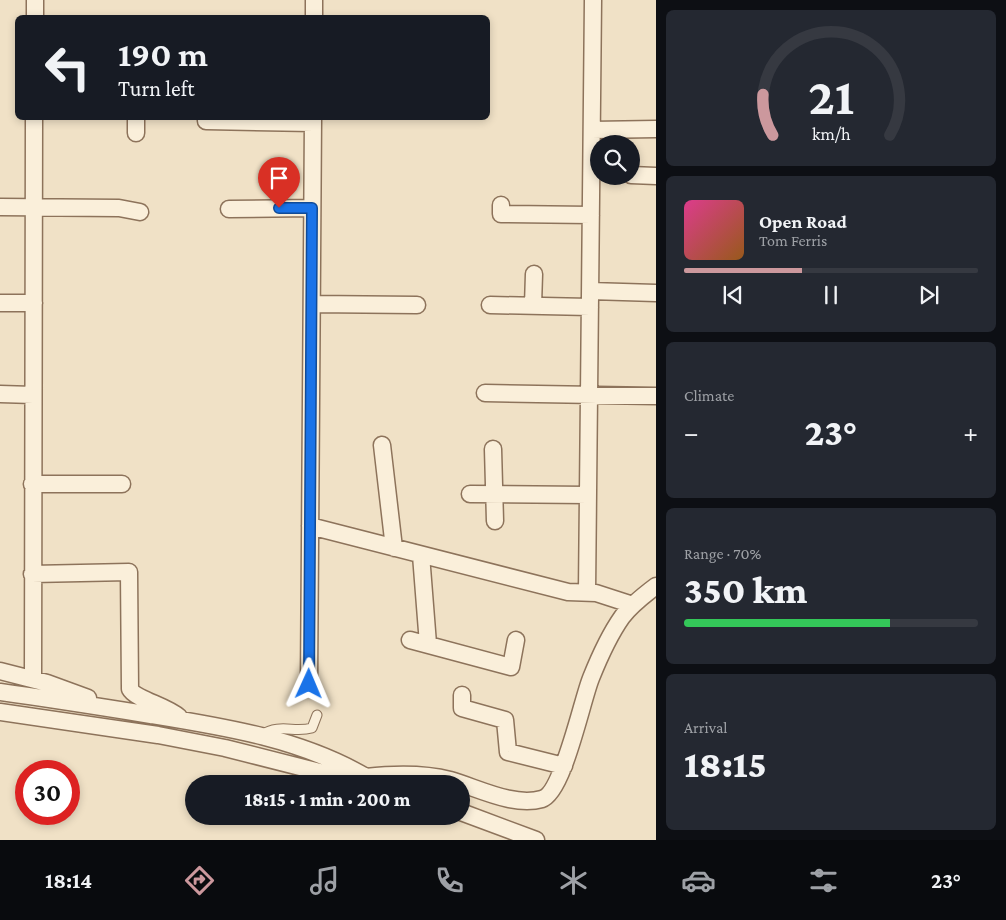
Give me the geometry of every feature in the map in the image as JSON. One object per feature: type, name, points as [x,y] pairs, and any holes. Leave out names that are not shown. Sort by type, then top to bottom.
[{"type":"street","points":[[35,0],[35,15]]},
{"type":"street","points":[[314,0],[314,15]]},
{"type":"street","points":[[592,135],[593,0]]},
{"type":"street","points":[[33,679],[34,120]]},
{"type":"street","points":[[206,120],[313,120],[309,684]]},
{"type":"street","points":[[592,130],[656,130]]},
{"type":"street","points":[[640,175],[656,176]]},
{"type":"street","points":[[587,592],[591,215],[594,185]]},
{"type":"street","points":[[501,205],[501,214],[591,215]]},
{"type":"street","points":[[0,207],[119,208],[140,212]]},
{"type":"street","points":[[229,209],[312,208]]},
{"type":"street","points":[[533,306],[534,274]]},
{"type":"street","points":[[490,305],[533,306],[656,293]]},
{"type":"street","points":[[0,302],[34,303]]},
{"type":"street","points":[[312,304],[417,305]]},
{"type":"street","points":[[485,393],[656,396]]},
{"type":"street","points":[[0,394],[33,395]]},
{"type":"street","points":[[382,445],[394,548]]},
{"type":"street","points":[[494,449],[495,521]]},
{"type":"street","points":[[32,484],[122,484]]},
{"type":"street","points":[[470,494],[588,495]]},
{"type":"street","points":[[310,526],[568,592],[587,592],[633,605]]},
{"type":"street","points":[[421,555],[428,644]]},
{"type":"street","points":[[32,574],[129,572],[130,689],[138,697],[172,711],[182,720]]},
{"type":"street","points":[[470,787],[508,798],[544,799],[550,794],[564,766],[591,677],[622,616],[656,586]]},
{"type":"street","points":[[410,640],[511,667],[516,640]]},
{"type":"street","points":[[0,671],[71,691],[103,707]]},
{"type":"street","points":[[0,692],[182,720],[261,735],[320,755],[353,775]]},
{"type":"street","points":[[462,695],[462,708],[505,720],[508,752],[564,766]]},
{"type":"street","points":[[0,712],[158,735],[224,748],[336,775]]},
{"type":"street","points":[[470,815],[536,840]]},
{"type":"lane","points":[[261,735],[279,727],[305,730],[312,728],[317,715]]},
{"type":"route","points":[[279,208],[312,208],[309,684]]}]
